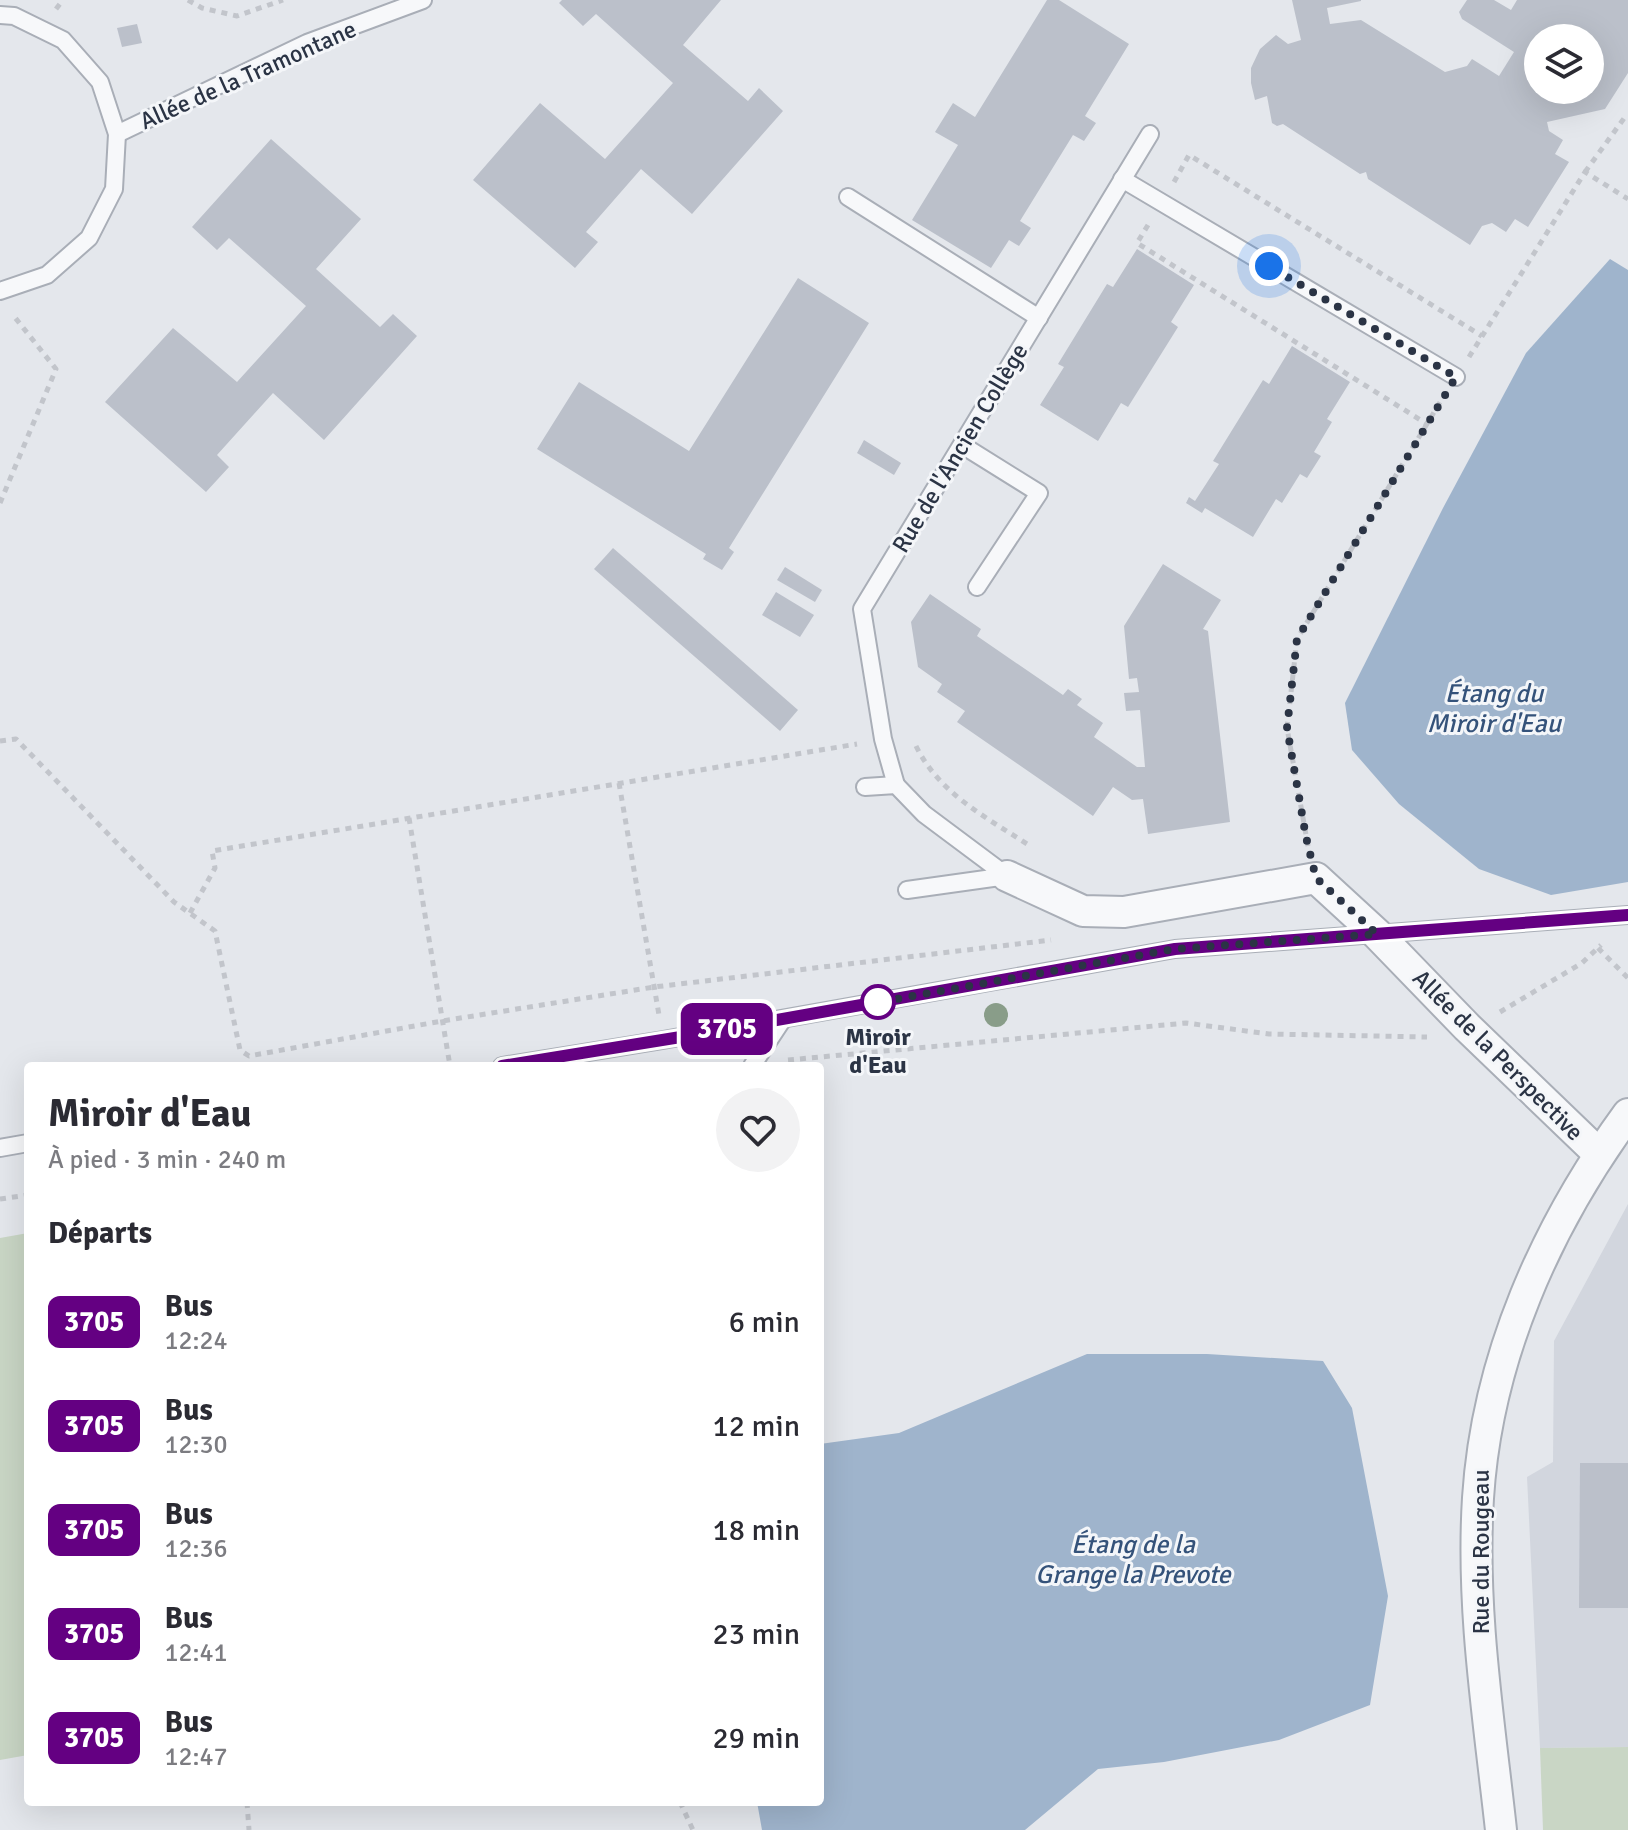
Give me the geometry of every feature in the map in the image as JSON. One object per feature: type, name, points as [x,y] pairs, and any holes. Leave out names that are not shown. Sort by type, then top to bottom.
[{"type":"street","points":[[1007,876],[1083,911],[1124,912],[1316,878]]},
{"type":"street","name":"Allée de la Perspective","points":[[1316,878],[1377,934],[1467,1027],[1599,1154]]},
{"type":"street","name":"Rue du Rougeau","points":[[1501,1830],[1479,1629],[1477,1514],[1483,1449],[1515,1320],[1542,1254],[1599,1154],[1628,1114]]},
{"type":"lane","name":"Allée de la Tramontane","points":[[117,134],[307,43],[423,0]]},
{"type":"lane","points":[[0,15],[14,16],[63,40],[100,82],[117,134],[114,189],[89,238],[47,275],[0,291]]},
{"type":"lane","name":"Rue de l'Ancien Collège","points":[[896,785],[883,739],[862,609],[1150,134]]},
{"type":"lane","points":[[1122,179],[1456,377]]},
{"type":"lane","points":[[848,197],[1039,318]]},
{"type":"lane","points":[[962,445],[1039,493],[977,587]]},
{"type":"lane","points":[[865,787],[896,785],[924,814],[1007,876]]},
{"type":"lane","points":[[907,890],[1007,876]]},
{"type":"lane","points":[[527,1062],[1175,949],[1628,915]]},
{"type":"lane","points":[[755,1062],[783,1019]]},
{"type":"lane","points":[[0,1148],[24,1144]]},
{"type":"path","points":[[188,0],[202,8],[237,16],[283,0]]},
{"type":"path","points":[[1316,878],[1287,728],[1297,639],[1585,172],[1628,117]]},
{"type":"path","points":[[1585,172],[1628,199]]},
{"type":"path","points":[[0,503],[56,369],[9,311]]},
{"type":"path","points":[[190,913],[215,868],[212,851],[911,736],[923,761],[953,795],[1030,847]]},
{"type":"path","points":[[0,741],[16,739],[174,902],[215,931],[240,1050],[249,1056],[654,987],[1061,939],[1083,911]]},
{"type":"path","points":[[619,783],[663,1040]]},
{"type":"path","points":[[409,818],[449,1062]]},
{"type":"path","points":[[784,1062],[1186,1023],[1269,1034],[1441,1037],[1491,1017],[1582,963],[1604,941]]},
{"type":"path","points":[[1598,948],[1628,978]]},
{"type":"path","points":[[0,1199],[24,1196]]},
{"type":"path","points":[[247,1806],[249,1830]]},
{"type":"path","points":[[682,1806],[693,1830]]},
{"type":"shaded area","points":[[1628,1204],[1628,1747],[1540,1748],[1527,1477],[1553,1462],[1554,1341]]},
{"type":"green space","points":[[24,1234],[24,1756],[0,1760],[0,1238]]},
{"type":"green space","points":[[1628,1747],[1628,1830],[1543,1830],[1540,1748]]},
{"type":"water","name":"Étang du Miroir d'Eau","points":[[1610,259],[1628,270],[1628,882],[1551,895],[1479,869],[1399,804],[1352,750],[1345,703],[1443,508],[1526,353]]},
{"type":"water","name":"Étang de la Grange la Prevote","points":[[1087,1354],[1207,1354],[1323,1361],[1352,1408],[1388,1596],[1370,1705],[1279,1740],[1164,1762],[1098,1769],[1025,1830],[762,1830],[758,1806],[824,1806],[824,1443],[899,1433]]},
{"type":"building","points":[[562,0],[721,0],[683,45],[748,101],[759,88],[783,111],[692,214],[641,169],[586,232],[598,242],[575,268],[473,180],[540,103],[605,159],[673,83],[596,14],[583,26],[559,3]]},
{"type":"building","points":[[1047,0],[1059,0],[1129,44],[1085,116],[1096,123],[1084,141],[1073,135],[1020,221],[1031,228],[1019,246],[1009,240],[991,268],[912,220],[958,145],[935,132],[953,103],[975,117]]},
{"type":"building","points":[[1292,0],[1361,0],[1327,8],[1330,24],[1361,20],[1445,72],[1467,66],[1472,59],[1499,76],[1514,52],[1462,19],[1459,12],[1467,0],[1494,0],[1511,10],[1517,0],[1628,0],[1628,73],[1605,109],[1547,122],[1549,131],[1563,140],[1555,154],[1569,162],[1528,227],[1515,219],[1506,232],[1492,223],[1482,226],[1470,245],[1368,179],[1366,172],[1360,174],[1283,124],[1277,126],[1272,123],[1267,96],[1255,100],[1251,68],[1260,49],[1276,35],[1288,44],[1301,40]]},
{"type":"building","points":[[137,24],[142,43],[122,47],[117,28]]},
{"type":"building","points":[[271,139],[361,219],[316,269],[380,327],[393,314],[417,336],[324,440],[273,393],[217,455],[229,467],[206,492],[105,402],[173,328],[237,382],[306,306],[229,238],[217,250],[192,227]]},
{"type":"building","points":[[1137,249],[1194,285],[1171,322],[1178,327],[1128,407],[1121,403],[1098,441],[1040,405],[1064,367],[1058,364],[1107,284],[1113,287]]},
{"type":"building","points":[[798,278],[869,323],[729,548],[734,552],[722,570],[703,559],[706,554],[537,449],[579,382],[689,451]]},
{"type":"building","points":[[1292,346],[1350,382],[1327,419],[1332,422],[1314,452],[1321,456],[1307,478],[1300,474],[1282,503],[1276,499],[1253,537],[1205,508],[1202,513],[1186,503],[1189,497],[1195,501],[1219,464],[1213,461],[1263,380],[1269,384]]},
{"type":"building","points":[[864,440],[901,463],[894,475],[857,453]]},
{"type":"building","points":[[613,548],[798,710],[780,731],[594,569]]},
{"type":"building","points":[[1163,564],[1221,600],[1203,629],[1208,631],[1230,822],[1148,834],[1143,799],[1132,800],[1113,787],[1093,816],[957,722],[965,711],[937,692],[942,684],[918,667],[911,622],[930,594],[981,629],[977,636],[1063,695],[1068,689],[1082,699],[1077,705],[1103,723],[1094,737],[1137,767],[1145,767],[1140,710],[1126,711],[1124,693],[1139,692],[1137,678],[1129,679],[1124,626]]},
{"type":"building","points":[[785,567],[822,590],[815,602],[777,580]]},
{"type":"building","points":[[776,592],[814,615],[800,637],[762,615]]},
{"type":"building","points":[[1580,1463],[1628,1463],[1628,1608],[1579,1608]]},
{"type":"bus line","name":"3705","points":[[527,1062],[1175,949],[1628,915]]},
{"type":"place","name":"Miroir d'Eau","points":[[878,1002]]},
{"type":"route","points":[[878,1002],[874,1003],[1175,949],[1377,934],[1316,878],[1287,728],[1297,639],[1456,377],[1269,266]]}]
